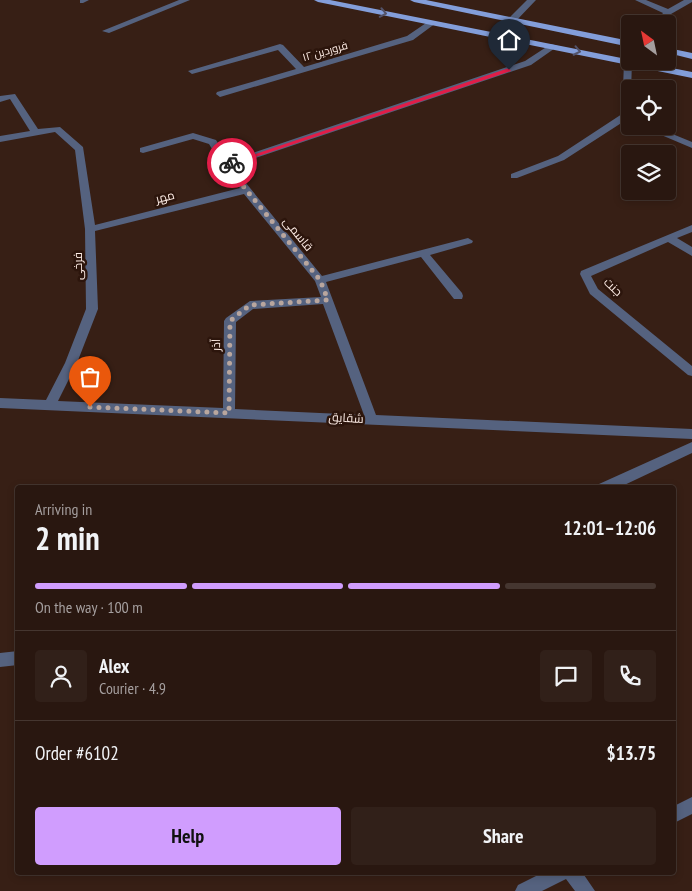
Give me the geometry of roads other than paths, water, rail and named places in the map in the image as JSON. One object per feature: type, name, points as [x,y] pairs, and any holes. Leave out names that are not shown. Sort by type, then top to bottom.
[{"type":"main road","points":[[318,0],[621,60]]},
{"type":"main road","points":[[414,0],[621,42]]},
{"type":"main road","points":[[676,53],[692,56]]},
{"type":"main road","points":[[667,70],[692,75]]},
{"type":"street","points":[[106,31],[186,0]]},
{"type":"street","points":[[512,20],[532,0]]},
{"type":"street","points":[[639,0],[668,12]]},
{"type":"street","points":[[666,15],[690,0]]},
{"type":"street","name":"۱۲ فروردین","points":[[220,94],[410,38],[432,23]]},
{"type":"street","points":[[226,165],[528,63],[554,46]]},
{"type":"street","points":[[192,71],[280,47],[302,70]]},
{"type":"street","points":[[0,99],[12,96],[36,133],[0,139]]},
{"type":"street","points":[[514,176],[561,158],[621,121]]},
{"type":"street","name":"فرخی","points":[[36,133],[57,128],[80,149],[90,229],[92,309],[71,363],[50,405]]},
{"type":"street","points":[[666,135],[692,146]]},
{"type":"street","name":"قاسمی","points":[[142,150],[193,136],[213,142],[226,165],[320,280],[372,420]]},
{"type":"street","name":"مهر","points":[[90,229],[246,190]]},
{"type":"street","name":"جنت","points":[[692,228],[585,274],[594,291],[692,372]]},
{"type":"street","points":[[669,238],[692,252]]},
{"type":"street","points":[[320,280],[468,241]]},
{"type":"street","points":[[423,253],[458,296]]},
{"type":"street","name":"آذر","points":[[229,413],[230,321],[250,305],[328,300]]},
{"type":"street","name":"شقایق","points":[[0,403],[692,434]]},
{"type":"street","points":[[610,485],[692,447]]},
{"type":"street","points":[[0,660],[15,658]]},
{"type":"street","points":[[676,813],[692,805]]},
{"type":"street","points":[[524,891],[557,875]]},
{"type":"street","points":[[573,875],[586,891]]}]
